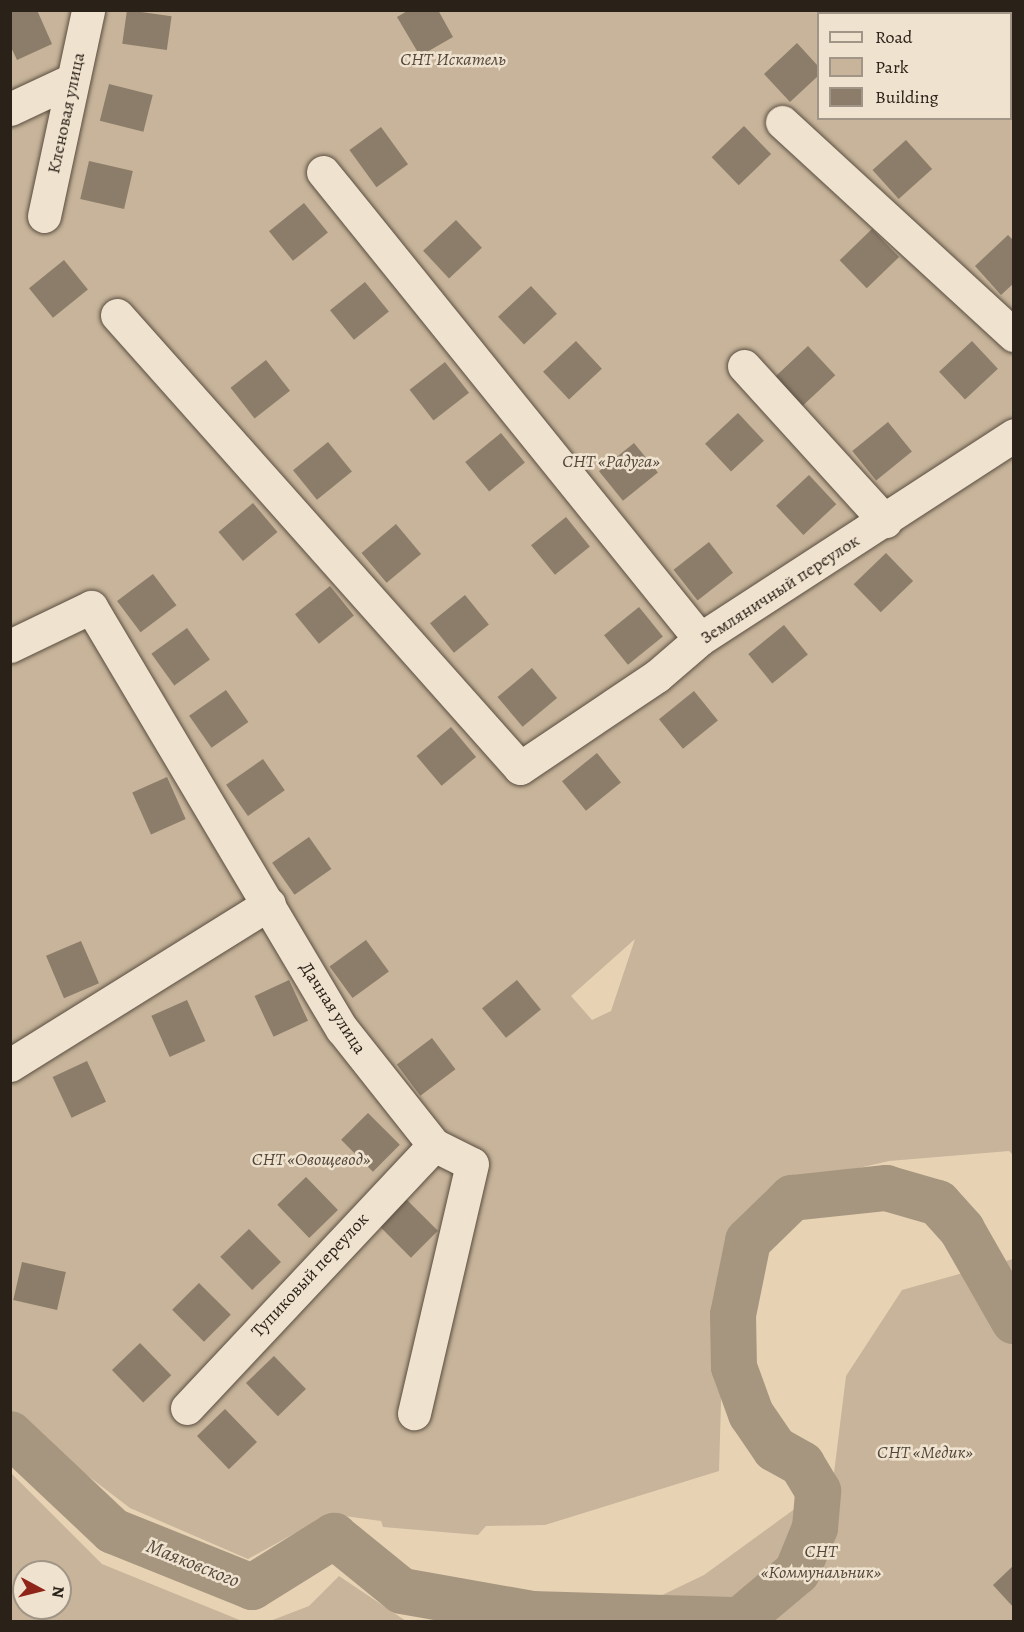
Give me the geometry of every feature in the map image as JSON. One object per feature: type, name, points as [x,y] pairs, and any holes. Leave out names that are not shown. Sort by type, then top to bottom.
[{"type":"street","name":"Кленовая улица","points":[[44,216],[88,10]]},
{"type":"street","points":[[10,109],[72,80]]},
{"type":"street","points":[[782,122],[1014,335]]},
{"type":"street","points":[[323,172],[700,639]]},
{"type":"street","name":"Земляничный переулок","points":[[117,315],[520,768],[657,676],[700,639],[885,521],[1014,435]]},
{"type":"street","points":[[744,366],[885,521]]},
{"type":"street","name":"Дачная улица","points":[[10,646],[91,607],[342,1029],[435,1145],[472,1164],[414,1413]]},
{"type":"street","points":[[10,1065],[269,904]]},
{"type":"street","name":"Тупиковый переулок","points":[[187,1408],[435,1145]]},
{"type":"green space","points":[[10,11],[1013,11],[1013,1155],[1009,1151],[889,1161],[781,1186],[725,1266],[719,1471],[545,1525],[486,1526],[478,1535],[383,1527],[381,1521],[330,1514],[248,1559],[130,1508],[11,1417]],"holes":[[[635,939],[611,1011],[592,1020],[571,996]]]},
{"type":"green space","name":"СНТ «Медик»","points":[[1013,1259],[1013,1621],[606,1622],[704,1575],[833,1481],[846,1376],[902,1290]]},
{"type":"green space","points":[[11,1473],[102,1564],[242,1621],[11,1621]]},
{"type":"green space","points":[[339,1576],[406,1621],[270,1621],[309,1606]]},
{"type":"building","points":[[17,10],[37,10],[52,44],[17,60],[10,45],[10,13]]},
{"type":"building","points":[[127,10],[172,16],[167,50],[122,44]]},
{"type":"building","points":[[409,10],[438,10],[453,37],[420,56],[397,17]]},
{"type":"building","points":[[797,43],[817,65],[817,77],[790,102],[764,74]]},
{"type":"building","points":[[109,84],[153,95],[143,132],[100,121]]},
{"type":"building","points":[[744,126],[771,154],[739,185],[712,157]]},
{"type":"building","points":[[381,127],[408,164],[376,187],[349,150]]},
{"type":"building","points":[[906,140],[932,169],[899,199],[873,170]]},
{"type":"building","points":[[89,161],[133,171],[124,209],[80,199]]},
{"type":"building","points":[[304,203],[328,233],[293,261],[269,231]]},
{"type":"building","points":[[456,220],[482,248],[449,278],[423,251]]},
{"type":"building","points":[[872,229],[899,257],[867,288],[840,260]]},
{"type":"building","points":[[1008,235],[1014,241],[1014,283],[1001,295],[975,266]]},
{"type":"building","points":[[64,260],[88,290],[53,318],[29,288]]},
{"type":"building","points":[[365,282],[389,312],[354,340],[330,310]]},
{"type":"building","points":[[531,286],[557,314],[524,344],[498,317]]},
{"type":"building","points":[[576,341],[602,369],[569,399],[543,372]]},
{"type":"building","points":[[972,341],[998,369],[965,399],[939,372]]},
{"type":"building","points":[[808,346],[835,375],[802,406],[775,377]]},
{"type":"building","points":[[266,360],[290,391],[255,418],[231,388]]},
{"type":"building","points":[[445,362],[469,393],[434,420],[410,390]]},
{"type":"building","points":[[738,413],[764,441],[731,471],[705,444]]},
{"type":"building","points":[[888,422],[912,452],[876,480],[852,451]]},
{"type":"building","points":[[501,433],[525,463],[489,491],[465,462]]},
{"type":"building","points":[[328,442],[352,472],[317,500],[293,470]]},
{"type":"building","points":[[634,443],[658,473],[623,501],[599,471]]},
{"type":"building","points":[[809,475],[836,504],[803,535],[776,506]]},
{"type":"building","points":[[253,503],[277,532],[243,561],[219,532]]},
{"type":"building","points":[[566,517],[590,547],[555,575],[531,545]]},
{"type":"building","points":[[396,524],[421,554],[387,583],[362,553]]},
{"type":"building","points":[[709,542],[733,573],[698,600],[674,570]]},
{"type":"building","points":[[886,553],[913,581],[881,612],[854,584]]},
{"type":"building","points":[[153,574],[176,605],[141,632],[117,601]]},
{"type":"building","points":[[330,586],[354,616],[319,644],[295,614]]},
{"type":"building","points":[[465,595],[489,625],[454,653],[430,623]]},
{"type":"building","points":[[639,607],[663,637],[628,665],[604,635]]},
{"type":"building","points":[[784,625],[808,655],[772,683],[748,654]]},
{"type":"building","points":[[187,628],[210,660],[174,685],[151,654]]},
{"type":"building","points":[[532,668],[557,698],[523,727],[498,697]]},
{"type":"building","points":[[226,690],[248,722],[212,748],[189,716]]},
{"type":"building","points":[[694,691],[718,721],[683,749],[659,719]]},
{"type":"building","points":[[451,727],[476,757],[442,786],[417,756]]},
{"type":"building","points":[[597,753],[621,783],[586,811],[562,781]]},
{"type":"building","points":[[263,759],[285,790],[248,816],[226,785]]},
{"type":"building","points":[[167,777],[186,819],[151,834],[132,792]]},
{"type":"building","points":[[309,837],[331,869],[295,895],[272,863]]},
{"type":"building","points":[[366,940],[389,972],[353,998],[330,966]]},
{"type":"building","points":[[81,941],[99,983],[64,998],[46,956]]},
{"type":"building","points":[[289,980],[308,1021],[274,1037],[255,996]]},
{"type":"building","points":[[517,980],[541,1010],[506,1038],[482,1008]]},
{"type":"building","points":[[187,1000],[205,1041],[170,1057],[151,1016]]},
{"type":"building","points":[[432,1038],[455,1069],[420,1096],[397,1064]]},
{"type":"building","points":[[87,1061],[106,1102],[72,1118],[53,1077]]},
{"type":"building","points":[[368,1113],[400,1145],[373,1172],[341,1140]]},
{"type":"building","points":[[306,1177],[338,1210],[309,1238],[277,1205]]},
{"type":"building","points":[[406,1199],[438,1231],[411,1258],[379,1226]]},
{"type":"building","points":[[249,1229],[281,1262],[252,1290],[220,1257]]},
{"type":"building","points":[[22,1262],[66,1272],[57,1310],[13,1300]]},
{"type":"building","points":[[199,1283],[231,1315],[204,1342],[172,1310]]},
{"type":"building","points":[[140,1343],[171,1375],[143,1402],[112,1370]]},
{"type":"building","points":[[274,1356],[306,1389],[278,1416],[246,1383]]},
{"type":"building","points":[[225,1409],[257,1442],[229,1469],[197,1436]]},
{"type":"building","points":[[1014,1565],[1014,1608],[993,1585]]},
{"type":"waterway","name":"Маяковского","points":[[10,1434],[113,1531],[252,1587],[334,1536],[402,1591],[532,1614],[740,1620],[797,1572],[815,1528],[818,1491],[802,1464],[775,1449],[751,1414],[734,1367],[733,1315],[748,1241],[792,1198],[886,1188],[938,1203],[962,1230],[1014,1321]]},
{"type":"park label","name":"СНТ Искатель","points":[[453,59]]},
{"type":"park label","name":"СНТ «Радуга»","points":[[611,461]]},
{"type":"park label","name":"СНТ «Овощевод»","points":[[311,1159]]},
{"type":"park label","name":"СНТ «Коммунальник»","points":[[821,1562]]}]
